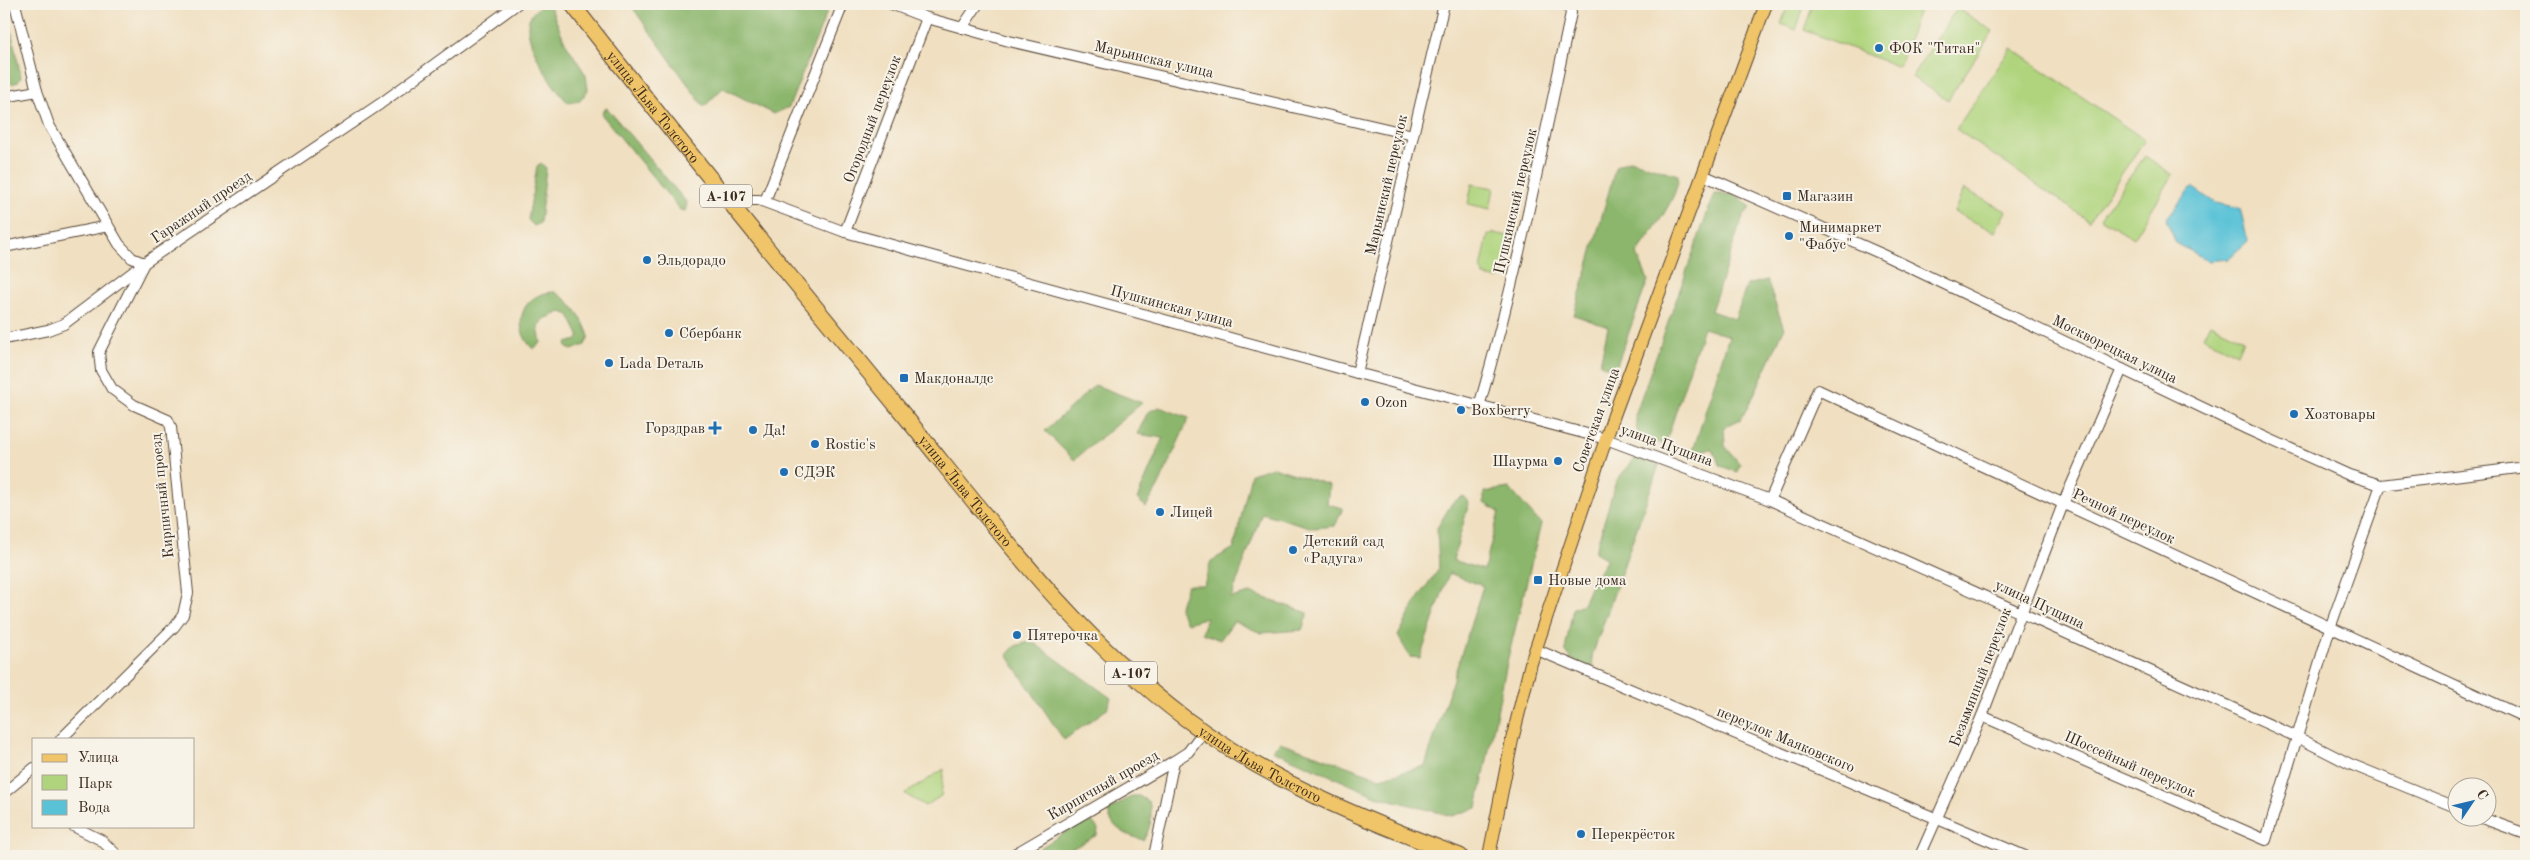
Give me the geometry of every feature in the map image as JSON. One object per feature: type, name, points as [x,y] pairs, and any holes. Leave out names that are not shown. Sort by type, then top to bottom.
[{"type":"highway","name":"улица Льва Толстого","points":[[572,4],[734,207],[1007,542],[1078,624],[1138,680],[1204,731],[1271,775],[1364,819],[1460,856]]},
{"type":"main road","name":"Советская улица","points":[[1489,856],[1512,740],[1535,649],[1606,439],[1766,4]]},
{"type":"street","name":"Гаражный проезд","points":[[16,4],[37,91],[49,126],[119,244],[132,258],[144,263],[380,104],[517,4]]},
{"type":"street","points":[[4,6],[16,4]]},
{"type":"street","points":[[765,201],[842,4]]},
{"type":"street","name":"Марьинская улица","points":[[891,4],[926,18],[962,28],[1413,135]]},
{"type":"street","points":[[962,28],[978,4]]},
{"type":"street","name":"Марьинский переулок","points":[[1357,373],[1444,4]]},
{"type":"street","name":"Пушкинский переулок","points":[[1480,403],[1497,344],[1543,147],[1571,13],[1568,4]]},
{"type":"street","name":"Огородный переулок","points":[[845,232],[926,18]]},
{"type":"street","points":[[4,96],[37,91]]},
{"type":"street","name":"Москворецкая улица","points":[[1703,175],[1780,207],[1884,255],[2316,461],[2381,485],[2526,467]]},
{"type":"street","name":"Пушкинская улица","points":[[734,207],[746,200],[765,201],[845,232],[1357,373],[1480,403],[1606,439]]},
{"type":"street","points":[[4,247],[108,226]]},
{"type":"street","points":[[4,339],[48,330],[64,324],[144,263]]},
{"type":"street","name":"Кирпичный проезд","points":[[62,738],[174,627],[183,615],[188,593],[171,427],[168,420],[134,404],[112,390],[101,370],[99,352],[144,263]]},
{"type":"street","name":"Безымянный переулок","points":[[1920,856],[1982,716],[2063,504],[2122,369]]},
{"type":"street","name":"Речной переулок","points":[[1770,500],[1818,390],[2526,718]]},
{"type":"street","name":"улица Пущина","points":[[1606,439],[1770,500],[2297,737],[2350,764],[2448,804]]},
{"type":"street","points":[[2297,737],[2330,628],[2381,485]]},
{"type":"street","name":"переулок Маяковского","points":[[1535,649],[2025,856]]},
{"type":"street","name":"Шоссейный переулок","points":[[1982,716],[2266,840],[2297,737]]},
{"type":"street","name":"Кирпичный проезд","points":[[1011,856],[1174,762],[1188,752],[1204,731]]},
{"type":"street","points":[[1154,856],[1174,762]]},
{"type":"street","points":[[4,793],[32,770]]},
{"type":"street","points":[[2498,824],[2526,834]]},
{"type":"street","points":[[77,828],[101,840],[118,856]]},
{"type":"green space","points":[[630,4],[830,4],[789,107],[774,114],[723,88],[704,107]]},
{"type":"green space","points":[[1788,4],[1805,4],[1796,30],[1781,24]]},
{"type":"green space","name":"ФОК \"Титан\"","points":[[1813,4],[1921,4],[1899,67],[1804,30]]},
{"type":"green space","points":[[542,5],[550,6],[565,42],[586,75],[588,90],[580,101],[569,103],[556,89],[532,45],[528,22],[532,14]]},
{"type":"green space","points":[[1957,8],[1993,31],[1948,100],[1912,77]]},
{"type":"green space","points":[[4,14],[9,20],[21,77],[18,82],[12,84],[4,78]]},
{"type":"green space","points":[[2011,48],[2145,140],[2089,221],[1956,129]]},
{"type":"green space","points":[[607,108],[687,203],[685,211],[680,210],[602,115],[603,110]]},
{"type":"green space","points":[[2145,156],[2173,175],[2134,238],[2100,218]]},
{"type":"green space","points":[[1630,160],[1678,175],[1678,183],[1670,204],[1637,254],[1648,280],[1615,370],[1600,364],[1608,327],[1574,315],[1616,166]]},
{"type":"green space","points":[[541,163],[546,168],[540,223],[534,226],[528,220],[537,166]]},
{"type":"green space","points":[[1472,184],[1494,188],[1490,209],[1468,204]]},
{"type":"green space","points":[[1964,189],[2006,211],[1995,232],[1954,212]]},
{"type":"green space","points":[[1714,194],[1733,194],[1751,207],[1743,216],[1711,311],[1735,319],[1747,285],[1767,280],[1784,329],[1741,419],[1724,427],[1725,446],[1740,464],[1737,472],[1721,466],[1712,449],[1693,451],[1729,336],[1703,328],[1665,445],[1638,436],[1635,415]]},
{"type":"green space","points":[[1493,233],[1510,236],[1511,240],[1511,252],[1507,265],[1499,279],[1484,276],[1481,269],[1488,235]]},
{"type":"green space","points":[[555,292],[576,311],[589,336],[585,345],[572,350],[567,348],[566,343],[577,340],[579,335],[569,315],[561,312],[544,319],[538,327],[541,343],[533,349],[526,340],[522,330],[523,312],[527,304],[534,298]]},
{"type":"green space","points":[[2210,323],[2243,339],[2237,354],[2203,337]]},
{"type":"green space","points":[[1095,385],[1142,403],[1074,460],[1045,431]]},
{"type":"green space","points":[[1159,407],[1189,418],[1158,487],[1146,507],[1137,499],[1163,438],[1137,434],[1148,412]]},
{"type":"green space","points":[[1637,456],[1659,465],[1592,656],[1593,667],[1576,665],[1565,650],[1573,608],[1583,604],[1592,583],[1607,559],[1595,552],[1616,481]]},
{"type":"green space","points":[[1273,467],[1329,485],[1327,504],[1343,508],[1335,526],[1313,528],[1262,513],[1231,598],[1250,593],[1308,613],[1302,630],[1261,633],[1234,621],[1220,640],[1202,633],[1207,617],[1187,623],[1179,609],[1187,585],[1204,585],[1211,561],[1234,548],[1251,474]]},
{"type":"green space","points":[[1509,488],[1541,524],[1508,658],[1477,808],[1452,816],[1376,796],[1272,750],[1280,742],[1380,778],[1425,766],[1483,586],[1449,573],[1420,658],[1410,657],[1398,636],[1417,600],[1439,569],[1437,528],[1452,503],[1463,496],[1469,503],[1453,560],[1484,570],[1499,512],[1484,503],[1484,492]]},
{"type":"green space","points":[[1034,643],[1111,698],[1107,709],[1064,740],[1007,655],[1015,646]]},
{"type":"green space","points":[[944,769],[941,796],[925,806],[905,794]]},
{"type":"green space","points":[[1132,796],[1139,796],[1149,802],[1150,822],[1143,840],[1131,836],[1116,827],[1109,817],[1108,811]]},
{"type":"green space","points":[[1087,819],[1091,820],[1098,829],[1097,835],[1059,856],[1040,856],[1040,848]]},
{"type":"water","points":[[2192,187],[2215,203],[2240,208],[2248,241],[2228,259],[2209,261],[2176,243],[2166,219]]},
{"type":"place","name":"ФОК \"Титан\"","points":[[1879,48]]},
{"type":"place","name":"Магазин","points":[[1787,196]]},
{"type":"place","name":"Минимаркет \"Фабус\"","points":[[1789,236]]},
{"type":"place","name":"Эльдорадо","points":[[647,260]]},
{"type":"place","name":"Сбербанк","points":[[669,333]]},
{"type":"place","name":"Lada Dеталь","points":[[609,363]]},
{"type":"place","name":"Макдоналдс","points":[[904,378]]},
{"type":"place","name":"Ozon","points":[[1365,402]]},
{"type":"place","name":"Boxberry","points":[[1461,410]]},
{"type":"place","name":"Хозтовары","points":[[2294,414]]},
{"type":"place","name":"Горздрав","points":[[715,428]]},
{"type":"place","name":"Да!","points":[[753,430]]},
{"type":"place","name":"Rostic's","points":[[815,444]]},
{"type":"place","name":"Шаурма","points":[[1558,461]]},
{"type":"place","name":"СДЭК","points":[[784,472]]},
{"type":"place","name":"Лицей","points":[[1160,512]]},
{"type":"place","name":"Детский сад «Радуга»","points":[[1293,550]]},
{"type":"place","name":"Новые дома","points":[[1538,580]]},
{"type":"place","name":"Пятерочка","points":[[1017,635]]},
{"type":"place","name":"Перекрёсток","points":[[1581,834]]}]
